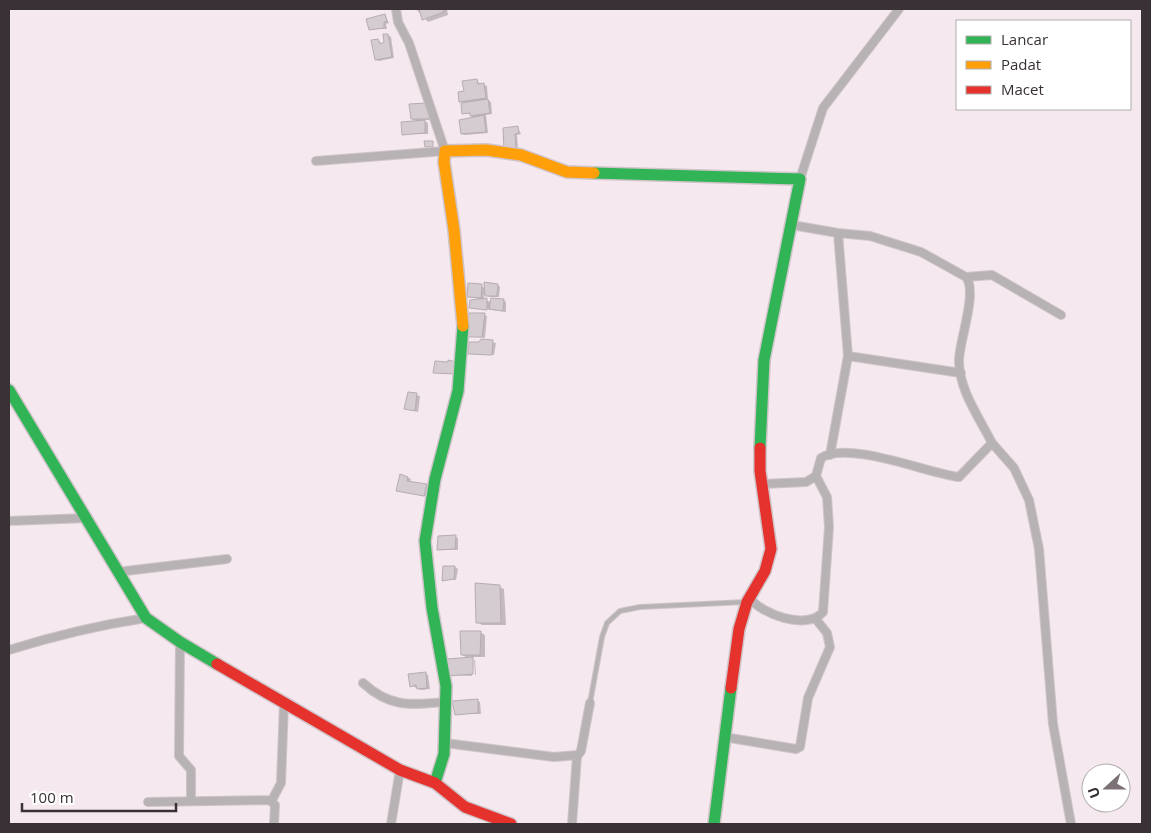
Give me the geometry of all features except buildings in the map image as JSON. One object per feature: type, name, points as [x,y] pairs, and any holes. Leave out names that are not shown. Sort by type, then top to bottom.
[{"type":"street","points":[[396,9],[398,22],[409,43],[445,151],[444,162],[454,230],[463,330],[458,391],[435,479],[425,541],[432,608],[446,686],[444,754],[435,783]]},
{"type":"street","points":[[714,824],[739,629],[748,600],[765,571],[771,549],[762,484],[760,410],[764,360],[800,179],[823,108],[899,9]]},
{"type":"street","points":[[316,161],[445,151],[486,150],[521,155],[568,172],[800,179]]},
{"type":"street","points":[[792,225],[870,236],[921,252],[966,277],[992,275],[1061,315]]},
{"type":"street","points":[[830,455],[848,356],[838,233]]},
{"type":"street","points":[[966,277],[970,293],[959,360],[963,386],[992,443],[1014,468],[1029,500],[1039,548],[1053,724],[1071,824]]},
{"type":"street","points":[[848,356],[961,373]]},
{"type":"street","points":[[9,390],[146,618],[180,642],[400,770],[435,783],[465,807],[511,824]]},
{"type":"street","points":[[748,600],[755,605],[790,620],[815,618],[821,614],[824,608],[829,527],[827,497],[816,476],[821,458],[830,455],[855,454],[896,460],[943,475],[959,478],[992,443]]},
{"type":"street","points":[[762,484],[806,482],[816,476]]},
{"type":"street","points":[[9,521],[87,518]]},
{"type":"street","points":[[117,572],[227,559]]},
{"type":"street","points":[[9,650],[77,631],[146,618]]},
{"type":"street","points":[[724,737],[796,749],[800,747],[808,698],[830,647],[827,633],[815,618]]},
{"type":"street","points":[[180,642],[179,756],[191,770],[191,801]]},
{"type":"street","points":[[363,683],[373,692],[395,703],[446,702]]},
{"type":"street","points":[[274,824],[274,805],[272,800],[281,783],[284,703]]},
{"type":"street","points":[[572,824],[577,756],[581,751],[590,703]]},
{"type":"street","points":[[445,743],[554,757],[577,756]]},
{"type":"street","points":[[391,824],[400,770]]},
{"type":"street","points":[[148,802],[272,800]]},
{"type":"lane","points":[[590,703],[602,636],[607,623],[620,611],[640,606],[748,600]]},
{"type":"traffic: fast","points":[[594,173],[800,179],[764,360],[760,448]]},
{"type":"traffic: fast","points":[[435,783],[444,754],[446,686],[432,608],[425,541],[435,479],[458,391],[463,326]]},
{"type":"traffic: fast","points":[[9,390],[146,618],[180,642],[217,664]]},
{"type":"traffic: fast","points":[[714,824],[731,688]]},
{"type":"traffic: slow","points":[[463,326],[454,230],[444,162],[445,151],[486,150],[521,155],[567,172],[594,173]]},
{"type":"traffic: jam","points":[[731,688],[739,629],[747,602],[765,571],[771,549],[760,471],[760,448]]},
{"type":"traffic: jam","points":[[217,664],[400,770],[435,783],[465,807],[511,824]]}]
